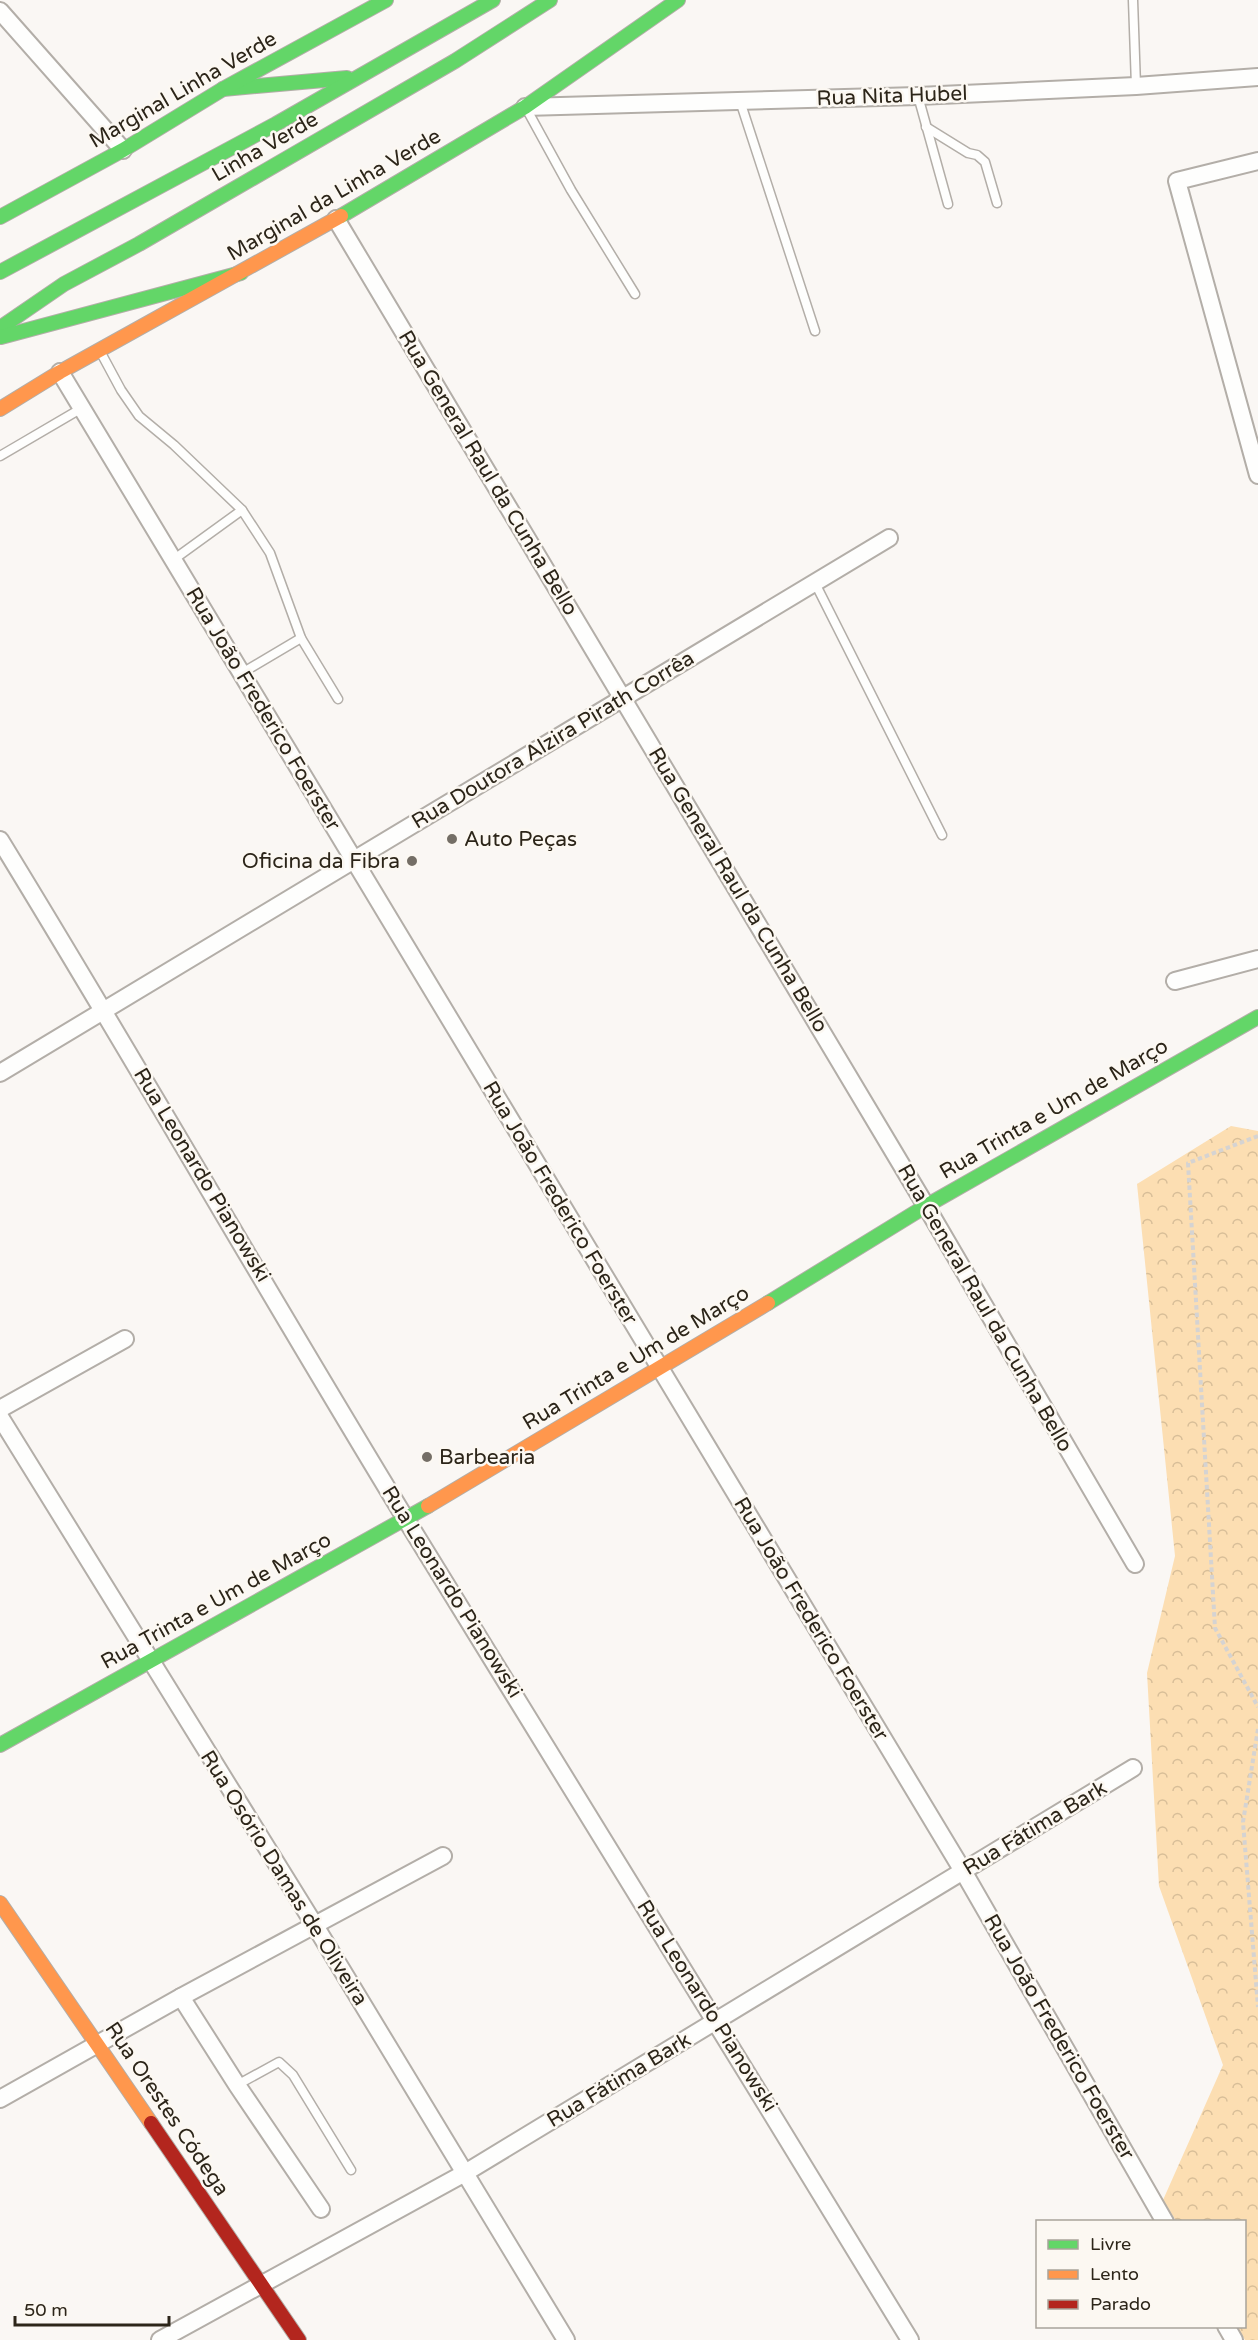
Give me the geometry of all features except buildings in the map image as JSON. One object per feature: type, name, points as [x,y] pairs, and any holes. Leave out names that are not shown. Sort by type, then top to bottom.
[{"type":"main road","name":"Marginal Linha Verde","points":[[0,218],[123,150],[223,89],[386,0]]},
{"type":"main road","name":"Linha Verde","points":[[0,272],[276,124],[494,0]]},
{"type":"main road","name":"Linha Verde","points":[[0,328],[64,284],[139,244],[445,67],[550,0]]},
{"type":"main road","name":"Marginal da Linha Verde","points":[[0,409],[60,372],[336,219],[525,107],[678,0]]},
{"type":"main road","points":[[223,89],[357,77]]},
{"type":"main road","points":[[0,337],[241,273]]},
{"type":"main road","name":"Rua Trinta e Um de Março","points":[[0,1745],[406,1519],[660,1369],[926,1206],[1258,1017]]},
{"type":"main road","name":"Rua Orestes Códega","points":[[0,1903],[299,2340]]},
{"type":"street","points":[[0,11],[123,150]]},
{"type":"street","name":"Rua Nita Hubel","points":[[525,107],[918,96],[1136,86],[1258,76]]},
{"type":"street","points":[[1258,161],[1177,181],[1258,475]]},
{"type":"street","name":"Rua General Raul da Cunha Bello","points":[[336,219],[926,1206],[1135,1564]]},
{"type":"street","name":"Rua João Frederico Foerster","points":[[60,372],[963,1871],[1165,2220]]},
{"type":"street","name":"Rua Doutora Alzira Pirath Corrêa","points":[[0,1073],[890,537]]},
{"type":"street","name":"Rua Leonardo Pianowski","points":[[0,840],[104,1010],[406,1519],[910,2340]]},
{"type":"street","points":[[1175,981],[1258,959]]},
{"type":"street","points":[[0,1409],[125,1339]]},
{"type":"street","name":"Rua Osório Damas de Oliveira","points":[[0,1417],[314,1924],[566,2340]]},
{"type":"street","name":"Rua Fátima Bark","points":[[159,2340],[465,2173],[1133,1768]]},
{"type":"street","points":[[0,2099],[314,1924],[443,1856]]},
{"type":"street","points":[[181,1997],[321,2209]]},
{"type":"lane","points":[[1133,0],[1136,86]]},
{"type":"lane","points":[[918,96],[948,204]]},
{"type":"lane","points":[[740,100],[815,331]]},
{"type":"lane","points":[[525,107],[571,190],[635,294]]},
{"type":"lane","points":[[926,127],[968,153],[977,155],[985,162],[998,203]]},
{"type":"lane","points":[[99,350],[121,390],[139,416],[174,445],[242,510],[270,553],[301,638],[338,699]]},
{"type":"lane","points":[[0,456],[82,408]]},
{"type":"lane","points":[[173,560],[242,510]]},
{"type":"lane","points":[[814,583],[942,835]]},
{"type":"lane","points":[[242,673],[301,638]]},
{"type":"lane","points":[[237,2085],[279,2062],[293,2075],[351,2170]]},
{"type":"path","points":[[1258,1136],[1188,1163],[1215,1628],[1258,1707]]},
{"type":"path","points":[[1258,1729],[1243,1822],[1258,2007]]},
{"type":"green space","points":[[1231,1126],[1258,1131],[1258,2340],[1245,2340],[1238,2328],[1246,2328],[1246,2220],[1175,2220],[1163,2200],[1223,2065],[1159,1886],[1147,1673],[1175,1556],[1137,1184]]},
{"type":"traffic: fast","points":[[0,217],[123,150],[223,89],[386,0]]},
{"type":"traffic: fast","points":[[0,272],[276,124],[493,0]]},
{"type":"traffic: fast","points":[[0,328],[64,284],[139,244],[455,61],[550,0]]},
{"type":"traffic: fast","points":[[341,216],[525,107],[678,0]]},
{"type":"traffic: fast","points":[[223,89],[347,78]]},
{"type":"traffic: fast","points":[[1,337],[241,273]]},
{"type":"traffic: fast","points":[[768,1303],[926,1206],[1258,1017]]},
{"type":"traffic: fast","points":[[0,1745],[428,1506]]},
{"type":"traffic: slow","points":[[0,409],[60,372],[341,216]]},
{"type":"traffic: slow","points":[[428,1506],[768,1303]]},
{"type":"traffic: slow","points":[[0,1903],[151,2123]]},
{"type":"traffic: jam","points":[[151,2123],[299,2340]]},
{"type":"place","name":"Auto Peças","points":[[452,839]]},
{"type":"place","name":"Oficina da Fibra","points":[[412,861]]},
{"type":"place","name":"Barbearia","points":[[427,1457]]}]
